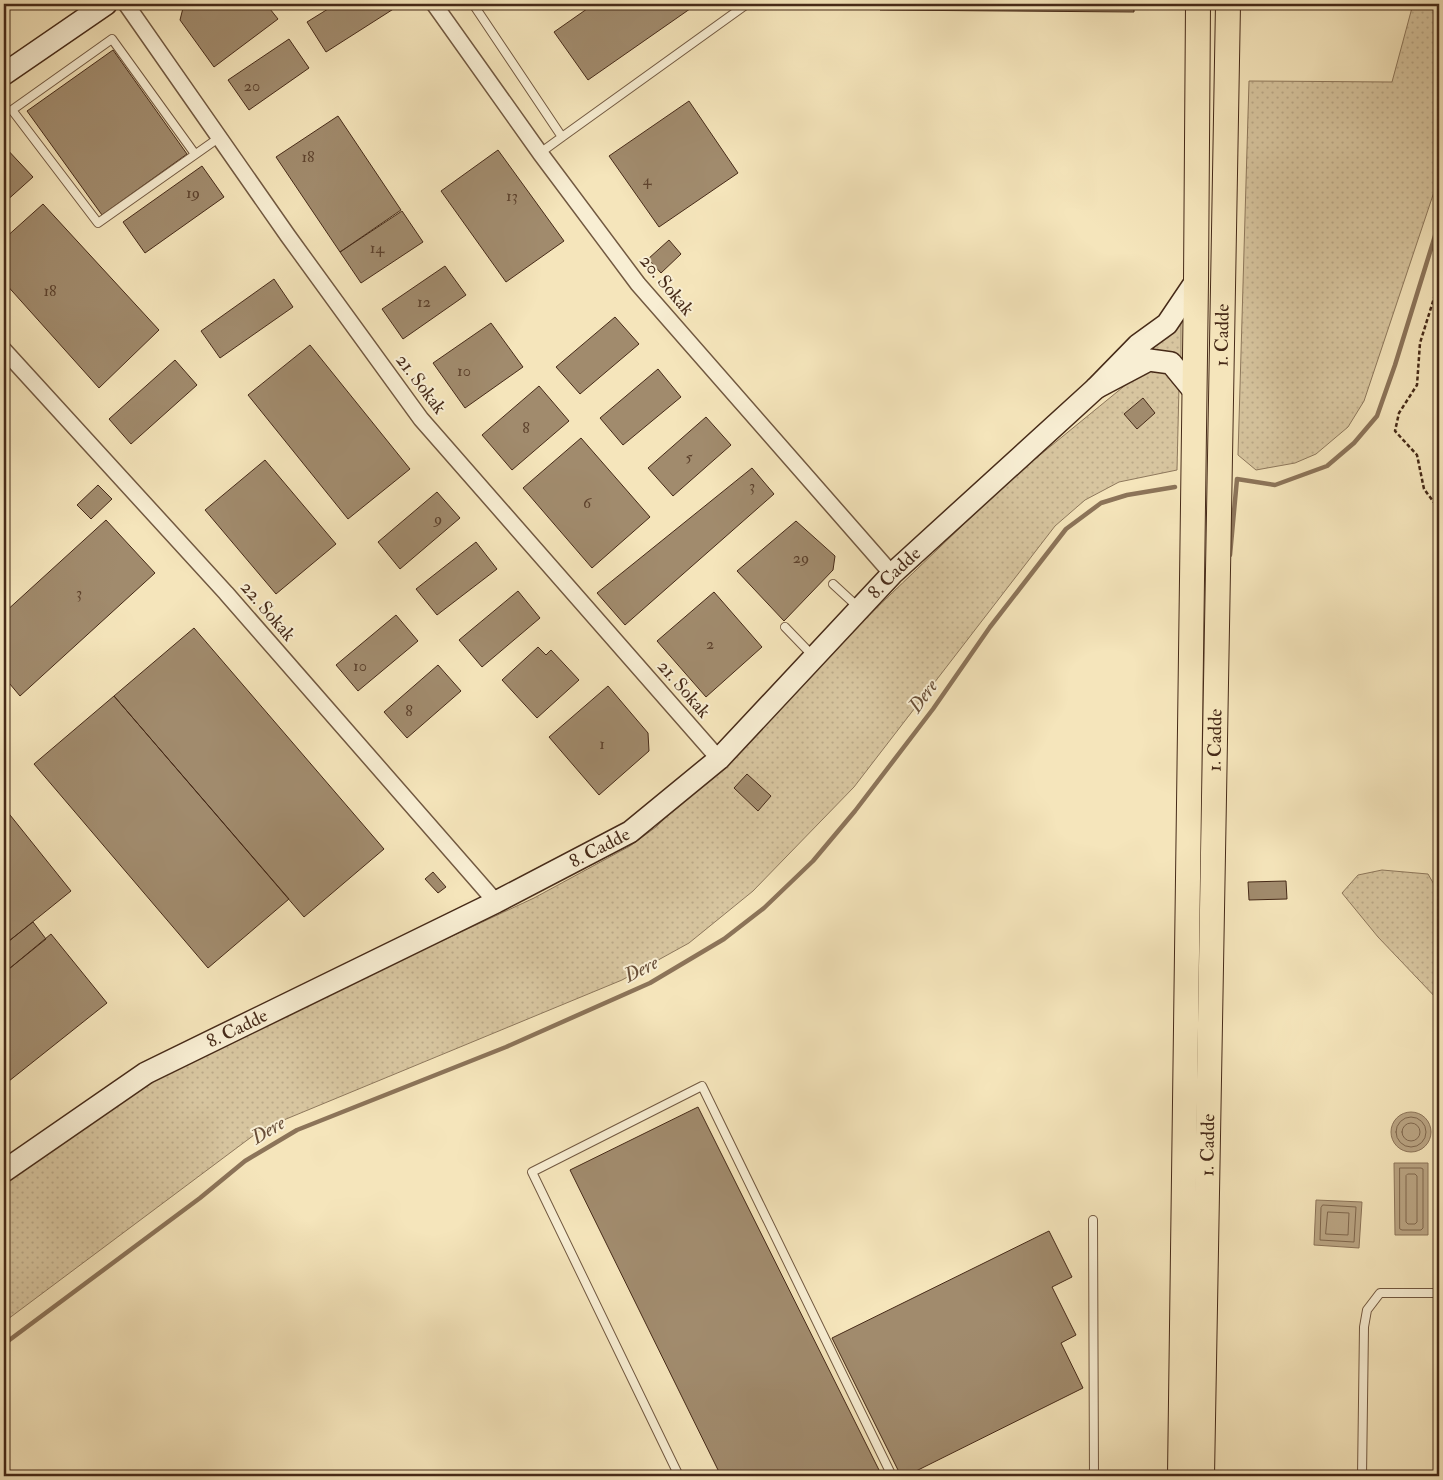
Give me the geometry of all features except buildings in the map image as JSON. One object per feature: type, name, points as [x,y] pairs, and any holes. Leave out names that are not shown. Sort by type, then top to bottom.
[{"type":"main road","name":"1. Cadde","points":[[1180,1476],[1194,474],[1198,4]]},
{"type":"main road","name":"1. Cadde","points":[[1202,1476],[1228,4]]},
{"type":"street","points":[[4,74],[106,4]]},
{"type":"street","name":"21. Sokak","points":[[126,4],[288,236],[421,419],[719,759]]},
{"type":"street","name":"20. Sokak","points":[[434,4],[540,154],[638,284],[892,574]]},
{"type":"street","name":"8. Cadde","points":[[4,1171],[146,1073],[496,902],[630,832],[719,759],[892,574],[1096,388],[1138,345],[1167,324],[1196,281]]},
{"type":"street","name":"22. Sokak","points":[[4,350],[226,592],[496,902]]},
{"type":"street","name":"8. Cadde","points":[[1096,388],[1149,360],[1171,363],[1194,391]]},
{"type":"lane","points":[[473,4],[562,137]]},
{"type":"lane","points":[[540,154],[747,4]]},
{"type":"lane","points":[[195,154],[112,39],[12,110],[98,223],[220,137]]},
{"type":"lane","points":[[833,584],[860,609]]},
{"type":"lane","points":[[784,627],[815,657]]},
{"type":"lane","points":[[679,1476],[532,1172],[702,1086],[892,1476]]},
{"type":"lane","points":[[1093,1220],[1094,1476]]},
{"type":"lane","points":[[1362,1476],[1364,1327],[1367,1310],[1380,1293],[1439,1293]]},
{"type":"path","points":[[1439,282],[1420,343],[1417,385],[1398,413],[1395,431],[1417,455],[1424,489],[1439,509]]},
{"type":"shaded area","points":[[1413,4],[1439,4],[1439,177],[1364,401],[1348,427],[1316,454],[1295,463],[1256,470],[1238,455],[1249,81],[1392,82]]},
{"type":"shaded area","points":[[1181,323],[1181,362],[1144,352]]},
{"type":"shaded area","points":[[1161,369],[1171,376],[1179,386],[1177,470],[1119,482],[1085,500],[1055,526],[854,787],[753,891],[689,943],[622,980],[262,1129],[4,1322],[4,1182],[147,1078],[534,898],[630,846],[656,827],[793,688],[1013,477],[1139,374],[1147,370]]},
{"type":"shaded area","points":[[1382,870],[1428,874],[1439,893],[1439,1001],[1378,937],[1342,893],[1358,875]]},
{"type":"water","points":[[1407,1112],[1415,1112],[1422,1115],[1428,1121],[1431,1132],[1428,1143],[1422,1149],[1415,1152],[1407,1152],[1400,1149],[1394,1143],[1391,1136],[1391,1128],[1394,1121],[1400,1115]]},
{"type":"water","points":[[1394,1163],[1428,1163],[1428,1235],[1395,1235]]},
{"type":"water","points":[[1316,1200],[1362,1202],[1359,1248],[1314,1245]]},
{"type":"waterway","points":[[1230,555],[1237,479],[1275,485],[1327,466],[1354,443],[1377,416],[1395,365],[1439,223]]},
{"type":"waterway","name":"Dere","points":[[4,1344],[200,1198],[245,1161],[297,1130],[506,1047],[650,983],[724,939],[764,908],[813,861],[855,811],[933,709],[990,627],[1066,529],[1101,503],[1127,495],[1175,487]]}]
